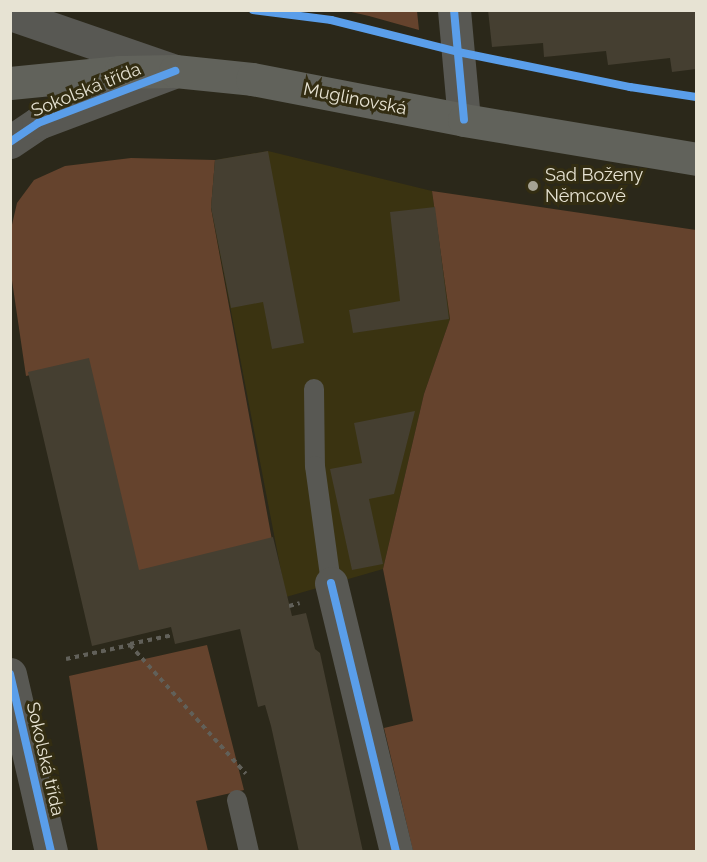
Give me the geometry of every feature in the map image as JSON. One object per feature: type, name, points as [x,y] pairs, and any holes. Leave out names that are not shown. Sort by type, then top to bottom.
[{"type":"main road","name":"Muglinovská","points":[[10,83],[120,72],[175,71],[252,79],[464,120],[696,159]]},
{"type":"street","points":[[454,10],[464,120]]},
{"type":"street","points":[[10,14],[175,71]]},
{"type":"street","name":"Sokolská třída","points":[[10,142],[38,123],[175,71]]},
{"type":"street","points":[[331,583],[396,852]]},
{"type":"street","name":"Sokolská třída","points":[[10,674],[51,852]]},
{"type":"lane","points":[[314,389],[315,466],[331,583]]},
{"type":"lane","points":[[237,800],[249,852]]},
{"type":"path","points":[[66,659],[173,635]]},
{"type":"path","points":[[130,645],[251,779]]},
{"type":"shaded area","points":[[347,11],[417,11],[419,30],[369,16]]},
{"type":"shaded area","points":[[268,151],[432,191],[450,319],[424,394],[383,569],[286,597],[211,207],[215,160]]},
{"type":"shaded area","points":[[131,158],[215,160],[211,208],[272,540],[137,571],[86,362],[26,376],[10,267],[11,229],[17,203],[34,180],[65,166]]},
{"type":"shaded area","points":[[432,191],[696,230],[696,851],[413,851],[384,728],[413,721],[383,569],[424,394],[450,319]]},
{"type":"shaded area","points":[[207,645],[244,790],[196,801],[208,851],[98,851],[69,676]]},
{"type":"building","points":[[488,10],[696,10],[696,69],[672,72],[670,58],[608,65],[606,51],[544,57],[543,43],[492,47]]},
{"type":"building","points":[[268,151],[304,343],[272,349],[263,302],[231,308],[211,207],[215,160]]},
{"type":"building","points":[[435,207],[449,319],[353,333],[349,310],[400,301],[390,212]]},
{"type":"building","points":[[89,358],[139,570],[273,537],[292,616],[306,613],[315,649],[320,653],[363,852],[299,852],[271,726],[265,705],[258,707],[240,629],[175,644],[171,627],[92,646],[28,372]]},
{"type":"building","points":[[415,411],[394,494],[369,499],[383,564],[352,570],[330,469],[362,463],[354,423]]},
{"type":"cycle path","points":[[253,10],[331,20],[458,52],[630,87],[696,97]]},
{"type":"cycle path","points":[[454,10],[464,120]]},
{"type":"cycle path","points":[[10,142],[38,123],[175,71]]},
{"type":"cycle path","points":[[331,583],[396,852]]},
{"type":"cycle path","points":[[10,674],[51,852]]},
{"type":"place","name":"Sad Boženy Němcové","points":[[533,186]]}]
